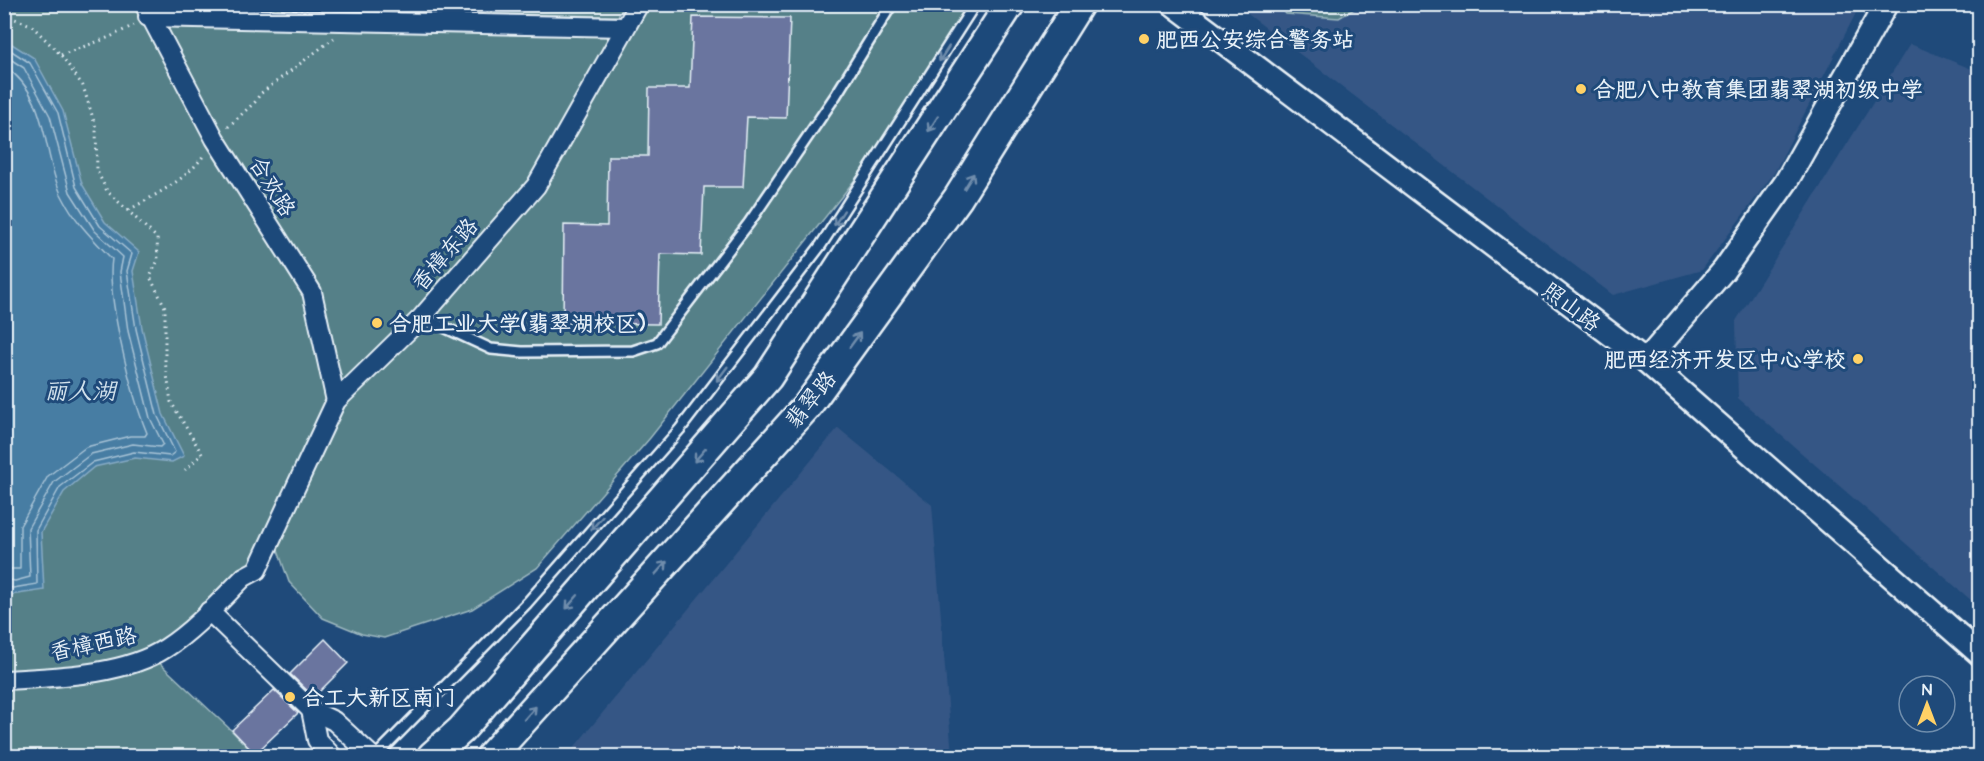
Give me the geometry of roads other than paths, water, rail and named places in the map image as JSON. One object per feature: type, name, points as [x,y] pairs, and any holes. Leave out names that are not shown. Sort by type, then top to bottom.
[{"type":"main road","name":"翡翠路","points":[[432,756],[461,730],[768,377],[1010,4]]},
{"type":"main road","name":"翡翠路","points":[[491,756],[808,405],[958,198],[1079,4]]},
{"type":"street","name":"香樟东路","points":[[210,610],[244,577],[256,570],[336,401],[422,317],[536,186],[639,4]]},
{"type":"street","name":"照山路","points":[[1173,4],[1646,361],[1980,654]]},
{"type":"street","points":[[1646,361],[1724,270],[1786,182],[1886,4]]},
{"type":"street","points":[[146,11],[353,21],[625,27]]},
{"type":"street","name":"合欢路","points":[[146,11],[215,139],[312,292],[336,401]]},
{"type":"street","points":[[210,610],[311,710],[334,721],[374,756]]},
{"type":"street","name":"香樟西路","points":[[4,680],[67,676],[137,663],[166,648],[210,610]]},
{"type":"street","points":[[311,710],[317,740],[332,756]]},
{"type":"lane","points":[[422,317],[491,349],[522,352],[633,351],[657,343],[749,223],[836,95],[892,4]]},
{"type":"lane","points":[[374,756],[527,603],[680,429],[821,245],[975,4]]},
{"type":"water","name":"丽人湖","points":[[4,39],[34,58],[63,111],[82,184],[105,222],[139,252],[133,271],[142,328],[163,414],[184,456],[172,462],[135,458],[94,467],[64,492],[41,532],[44,590],[11,595],[4,591]]},
{"type":"place","name":"肥西公安综合警务站","points":[[1144,39]]},
{"type":"place","name":"合肥八中教育集团翡翠湖初级中学","points":[[1581,89]]},
{"type":"place","name":"合肥工业大学(翡翠湖校区)","points":[[377,323]]},
{"type":"place","name":"肥西经济开发区中心学校","points":[[1858,359]]},
{"type":"place","name":"合工大新区南门","points":[[290,697]]}]
